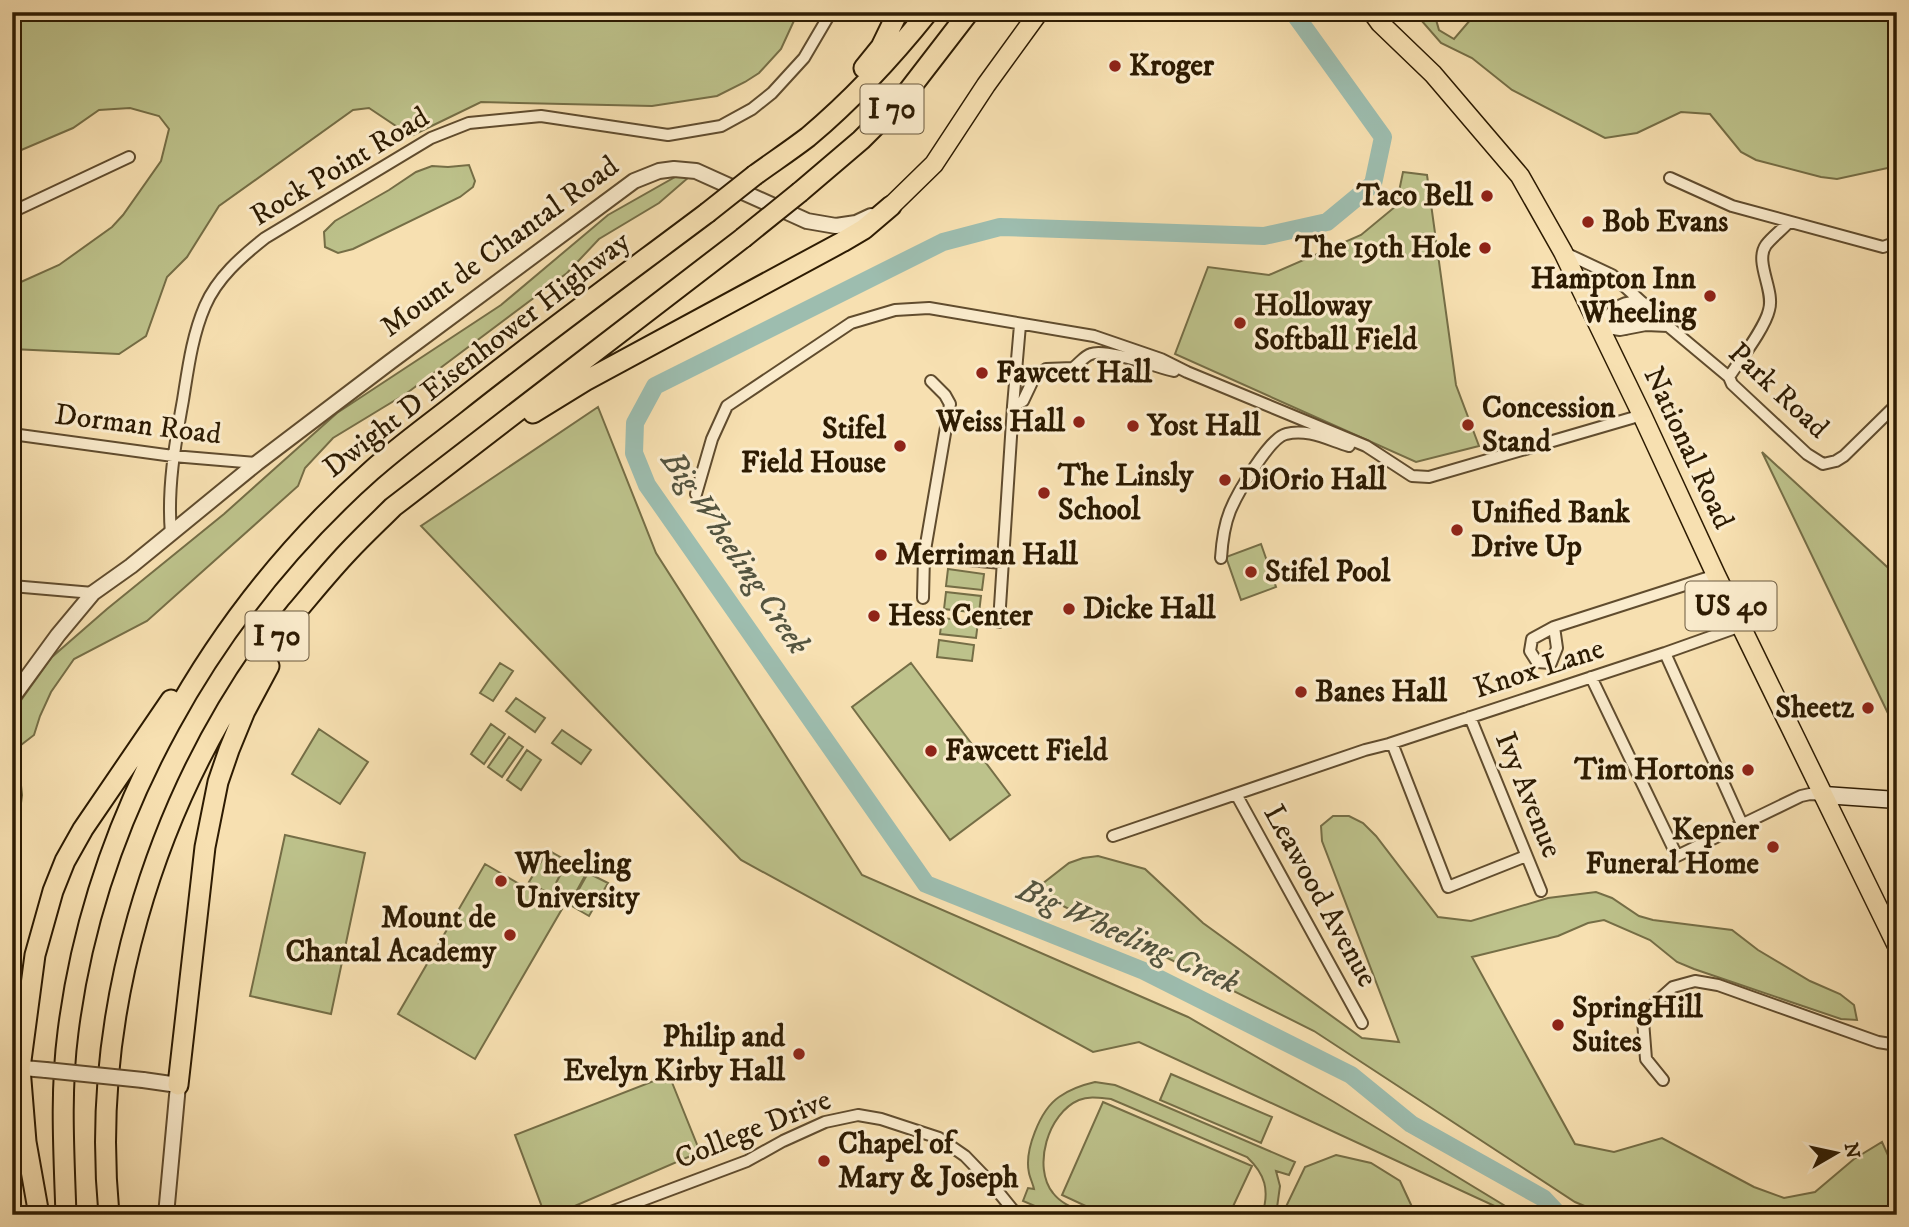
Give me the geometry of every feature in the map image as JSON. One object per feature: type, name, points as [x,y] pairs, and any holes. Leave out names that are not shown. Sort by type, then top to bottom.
[{"type":"highway","points":[[780,157],[825,107],[853,83],[881,47],[898,12]]},
{"type":"highway","name":"Dwight D Eisenhower Highway","points":[[66,1215],[62,1108],[68,1032],[83,946],[116,840],[158,745],[199,672],[297,543],[372,470],[501,368],[808,136],[852,97],[904,43],[928,12]]},
{"type":"highway","name":"I 70","points":[[109,1215],[107,1114],[111,1061],[116,1014],[139,913],[163,839],[214,732],[267,648],[347,553],[393,507],[743,238],[861,140],[902,99],[969,12]]},
{"type":"highway","points":[[443,469],[584,381],[842,242],[864,229],[891,206]]},
{"type":"highway","points":[[178,1086],[205,847],[218,782],[245,712],[308,598]]},
{"type":"highway","points":[[39,1215],[16,1068],[35,955],[53,891],[65,861],[83,830],[166,704],[199,672]]},
{"type":"main road","name":"Mount de Chantal Road","points":[[891,206],[934,164],[1038,12]]},
{"type":"main road","name":"National Road","points":[[1372,12],[1433,74],[1520,176],[1563,252],[1716,575],[1897,946]]},
{"type":"main road","points":[[1824,795],[1897,800]]},
{"type":"street","name":"Rock Point Road","points":[[171,534],[169,514],[173,456],[191,349],[205,305],[219,282],[241,257],[265,238],[431,138],[469,123],[541,116],[668,135],[720,126],[752,110],[772,93],[804,58],[831,12]]},
{"type":"street","points":[[12,212],[129,157]]},
{"type":"street","name":"Mount de Chantal Road","points":[[12,698],[93,593],[131,566],[257,463],[634,181],[659,171],[695,171],[807,220],[836,226],[856,223],[891,206]]},
{"type":"street","points":[[1670,178],[1732,206],[1883,247],[1897,242]]},
{"type":"street","points":[[1729,377],[1769,310],[1770,294],[1762,254],[1766,246],[1789,222]]},
{"type":"street","name":"Park Road","points":[[1563,252],[1612,275],[1729,377],[1732,384],[1807,454],[1823,464],[1843,456],[1897,404]]},
{"type":"street","points":[[1600,327],[1615,307],[1630,301],[1643,303],[1633,323],[1626,329]]},
{"type":"street","points":[[696,494],[712,439],[727,406],[852,323],[895,310],[929,308],[1094,336],[1161,359],[1366,446],[1412,477],[1429,477],[1642,415]]},
{"type":"street","points":[[999,622],[1020,325]]},
{"type":"street","points":[[1600,327],[1626,329],[1646,325],[1668,326]]},
{"type":"street","points":[[1013,406],[1023,401],[1032,380],[1046,369],[1073,368],[1095,353],[1111,354],[1187,372]]},
{"type":"street","points":[[923,598],[924,555],[950,404],[931,380]]},
{"type":"street","points":[[1221,558],[1225,525],[1231,509],[1270,444],[1284,434],[1304,432],[1381,456]]},
{"type":"street","name":"Dorman Road","points":[[12,434],[173,456],[257,463]]},
{"type":"street","points":[[924,555],[1002,563]]},
{"type":"street","points":[[1554,627],[1716,575]]},
{"type":"street","points":[[12,586],[93,593]]},
{"type":"street","name":"Knox Lane","points":[[1113,836],[1741,626]]},
{"type":"street","points":[[1665,653],[1742,824]]},
{"type":"street","points":[[1591,677],[1676,856],[1801,796],[1824,795]]},
{"type":"street","name":"Ivy Avenue","points":[[1470,717],[1541,891]]},
{"type":"street","points":[[1392,743],[1448,887],[1526,856]]},
{"type":"street","name":"Leawood Avenue","points":[[1236,794],[1362,1023]]},
{"type":"street","points":[[1663,1080],[1646,1059],[1643,1021],[1653,1004],[1673,987],[1695,981],[1718,985],[1878,1042],[1897,1045]]},
{"type":"street","points":[[16,1068],[178,1086],[166,1215]]},
{"type":"street","name":"College Drive","points":[[603,1215],[747,1161],[825,1122],[858,1115],[881,1119],[939,1138],[965,1156],[1017,1215]]},
{"type":"green space","points":[[12,12],[798,12],[781,49],[759,73],[717,96],[652,106],[481,102],[411,136],[369,108],[353,110],[219,206],[187,257],[167,277],[146,336],[119,354],[12,349],[12,286],[59,265],[112,227],[161,161],[169,129],[159,116],[130,108],[99,110],[73,128],[12,154]]},
{"type":"green space","points":[[1414,12],[1437,12],[1435,16],[1439,30],[1454,39],[1477,12],[1511,12],[1523,16],[1525,12],[1897,12],[1897,166],[1837,179],[1756,160],[1741,152],[1710,114],[1681,112],[1637,133],[1605,138],[1512,90],[1472,58],[1441,43]]},
{"type":"green space","points":[[469,165],[475,181],[473,187],[460,197],[353,249],[338,253],[325,247],[324,232],[335,221],[416,172],[432,166]]},
{"type":"green space","points":[[684,172],[689,177],[659,203],[599,239],[567,273],[407,393],[333,438],[305,468],[298,486],[147,621],[74,659],[51,692],[34,735],[21,745],[21,803],[12,808],[12,716],[52,657],[224,514],[337,413],[501,305],[608,215]]},
{"type":"green space","points":[[1403,172],[1427,175],[1456,385],[1479,446],[1416,462],[1175,354],[1208,267],[1269,275],[1361,235],[1396,206]]},
{"type":"green space","points":[[598,407],[656,553],[862,875],[1188,1017],[1520,1215],[1514,1215],[1139,1042],[1093,1052],[741,860],[421,526]]},
{"type":"green space","points":[[1762,452],[1897,576],[1897,732]]},
{"type":"green space","name":"Stifel Pool","points":[[1261,544],[1276,587],[1241,600],[1226,557]]},
{"type":"green space","points":[[948,569],[984,574],[982,590],[946,586]]},
{"type":"green space","points":[[946,592],[981,596],[979,613],[944,609]]},
{"type":"green space","points":[[942,618],[978,622],[976,638],[940,634]]},
{"type":"green space","points":[[939,640],[974,645],[972,661],[937,657]]},
{"type":"green space","points":[[500,663],[513,671],[493,701],[480,693]]},
{"type":"green space","name":"Fawcett Field","points":[[911,663],[1010,795],[950,840],[852,707]]},
{"type":"green space","points":[[516,698],[545,718],[535,732],[506,711]]},
{"type":"green space","points":[[491,724],[505,734],[484,764],[471,754]]},
{"type":"green space","points":[[319,729],[368,762],[340,804],[292,774]]},
{"type":"green space","points":[[562,730],[591,750],[581,764],[552,743]]},
{"type":"green space","points":[[509,737],[523,747],[502,777],[488,767]]},
{"type":"green space","points":[[527,750],[541,760],[521,790],[507,780]]},
{"type":"green space","points":[[1333,816],[1349,816],[1363,823],[1438,917],[1471,921],[1548,898],[1596,892],[1612,898],[1639,916],[1653,920],[1732,930],[1758,950],[1810,981],[1840,994],[1854,1005],[1857,1020],[1841,1019],[1694,969],[1677,962],[1650,940],[1604,920],[1588,923],[1558,936],[1472,957],[1575,1144],[1614,1152],[1662,1138],[1754,1187],[1784,1198],[1815,1192],[1854,1159],[1882,1142],[1897,1175],[1897,1215],[1606,1215],[1575,1202],[1314,1031],[1033,891],[1069,863],[1083,858],[1098,856],[1145,869],[1203,923],[1362,1038],[1399,1042],[1322,841],[1321,826]]},
{"type":"green space","points":[[285,835],[365,853],[331,1014],[250,996]]},
{"type":"green space","points":[[548,850],[567,861],[556,883],[568,861],[587,872],[569,905],[529,882]]},
{"type":"green space","points":[[485,864],[562,909],[475,1059],[398,1014]]},
{"type":"green space","points":[[588,873],[608,883],[589,916],[570,905]]},
{"type":"green space","points":[[1171,1074],[1272,1117],[1261,1143],[1160,1100]]},
{"type":"green space","points":[[669,1075],[700,1152],[554,1215],[545,1215],[515,1135]]},
{"type":"green space","points":[[1095,1082],[1115,1085],[1295,1162],[1289,1175],[1276,1171],[1280,1186],[1276,1215],[1262,1215],[1266,1190],[1262,1176],[1247,1157],[1111,1099],[1099,1098],[1079,1100],[1059,1116],[1046,1142],[1044,1156],[1047,1182],[1053,1193],[1065,1204],[1090,1215],[1056,1215],[1023,1201],[1028,1188],[1034,1189],[1029,1173],[1029,1154],[1035,1132],[1046,1111],[1063,1094]]},
{"type":"green space","points":[[1103,1102],[1252,1166],[1229,1215],[1105,1215],[1062,1195]]},
{"type":"green space","points":[[1336,1155],[1371,1163],[1400,1181],[1413,1209],[1409,1215],[1282,1215],[1305,1167]]},
{"type":"waterway","name":"Big Wheeling Creek","points":[[1293,12],[1383,137],[1373,184],[1327,222],[1264,236],[1000,227],[943,242],[655,386],[635,423],[634,453],[647,485],[926,884],[1144,971],[1351,1075],[1411,1124],[1543,1198],[1559,1215]]},
{"type":"place","name":"Kroger","points":[[1115,66]]},
{"type":"place","name":"Taco Bell","points":[[1487,196]]},
{"type":"place","name":"Bob Evans","points":[[1588,222]]},
{"type":"place","name":"The 19th Hole","points":[[1485,248]]},
{"type":"place","name":"Hampton Inn Wheeling","points":[[1710,296]]},
{"type":"place","name":"Holloway Softball Field","points":[[1240,323]]},
{"type":"place","name":"Fawcett Hall","points":[[982,373]]},
{"type":"place","name":"Weiss Hall","points":[[1079,422]]},
{"type":"place","name":"Concession Stand","points":[[1468,425]]},
{"type":"place","name":"Yost Hall","points":[[1133,426]]},
{"type":"place","name":"Stifel Field House","points":[[900,446]]},
{"type":"place","name":"DiOrio Hall","points":[[1225,480]]},
{"type":"place","name":"The Linsly School","points":[[1044,493]]},
{"type":"place","name":"Unified Bank Drive Up","points":[[1457,530]]},
{"type":"place","name":"Merriman Hall","points":[[881,555]]},
{"type":"place","name":"Stifel Pool","points":[[1251,572]]},
{"type":"place","name":"Dicke Hall","points":[[1069,609]]},
{"type":"place","name":"Hess Center","points":[[874,616]]},
{"type":"place","name":"Banes Hall","points":[[1301,692]]},
{"type":"place","name":"Sheetz","points":[[1868,708]]},
{"type":"place","name":"Fawcett Field","points":[[931,751]]},
{"type":"place","name":"Tim Hortons","points":[[1748,770]]},
{"type":"place","name":"Kepner Funeral Home","points":[[1773,847]]},
{"type":"place","name":"Wheeling University","points":[[501,881]]},
{"type":"place","name":"Mount de Chantal Academy","points":[[510,935]]},
{"type":"place","name":"SpringHill Suites","points":[[1558,1025]]},
{"type":"place","name":"Philip and Evelyn Kirby Hall","points":[[799,1054]]},
{"type":"place","name":"Chapel of Mary & Joseph","points":[[824,1161]]}]
